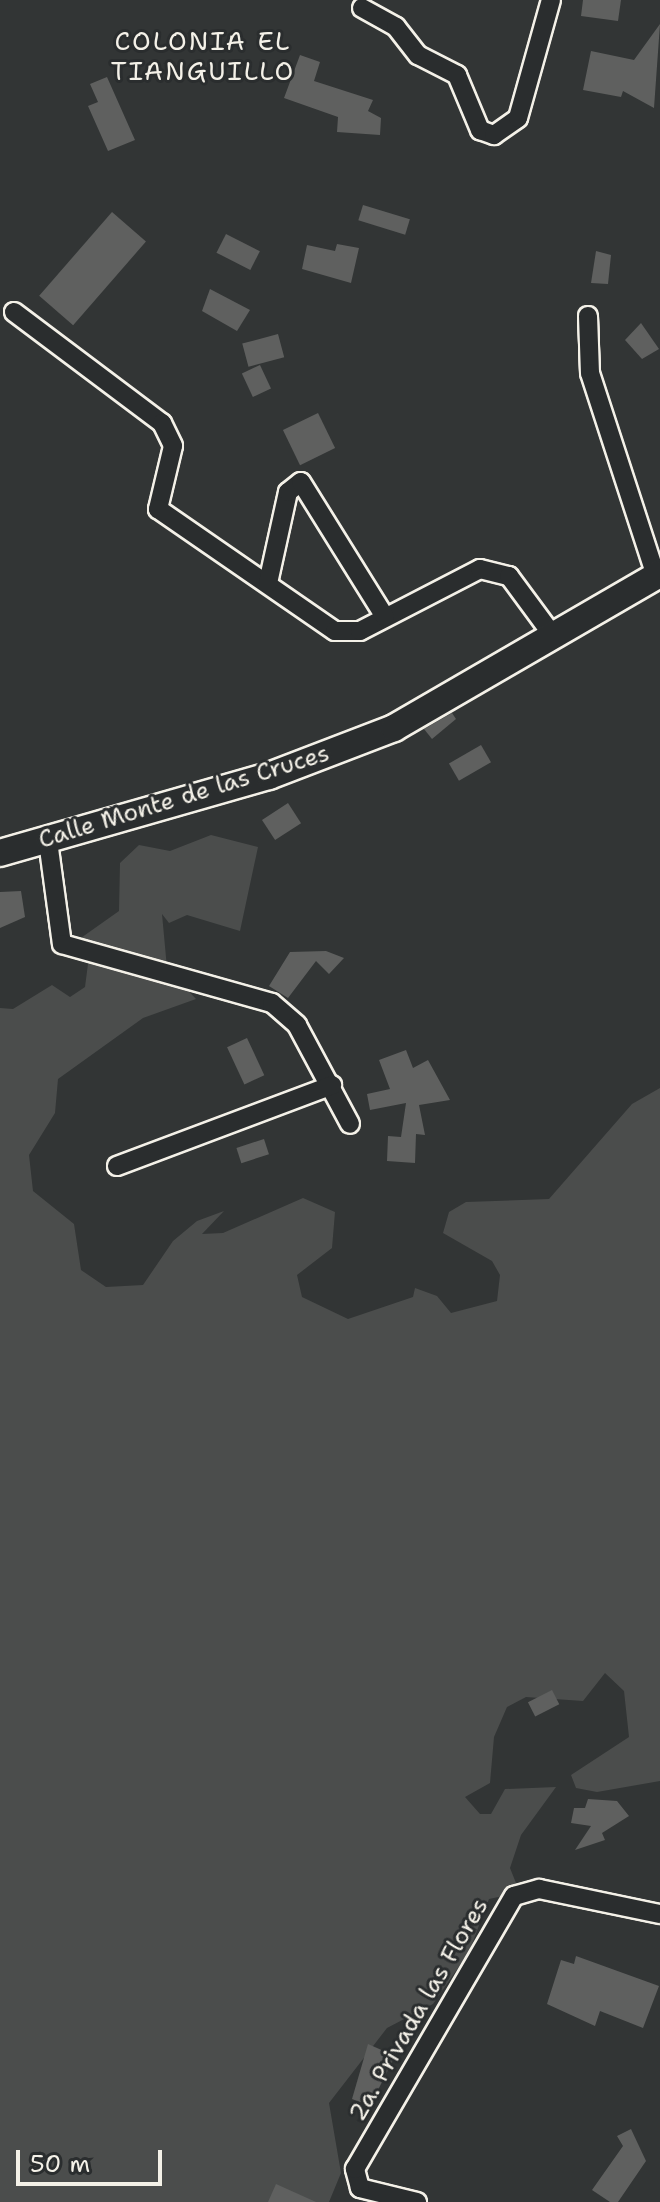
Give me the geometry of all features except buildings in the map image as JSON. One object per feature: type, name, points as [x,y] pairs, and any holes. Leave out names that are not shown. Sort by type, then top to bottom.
[{"type":"street","points":[[362,8],[396,27],[418,55],[457,75],[480,130],[494,135],[518,118],[551,0]]},
{"type":"street","points":[[14,312],[162,423],[173,446],[158,509],[335,631],[360,631],[480,569],[509,576],[551,633]]},
{"type":"street","points":[[588,316],[590,373],[658,575]]},
{"type":"street","points":[[268,583],[288,492],[301,482],[385,617]]},
{"type":"street","name":"Calle Monte de las Cruces","points":[[0,853],[269,776],[394,728],[551,633],[658,575]]},
{"type":"street","points":[[48,841],[62,944],[272,1003],[297,1025],[332,1085],[350,1124]]},
{"type":"street","points":[[117,1166],[332,1085]]},
{"type":"street","name":"2a. Privada las Flores","points":[[417,2202],[360,2188],[355,2169],[514,1896],[539,1889],[660,1914]]},
{"type":"shaded area","points":[[211,835],[258,847],[240,931],[187,915],[169,923],[162,914],[167,968],[196,999],[143,1018],[58,1079],[55,1113],[29,1155],[33,1191],[74,1224],[81,1270],[106,1287],[143,1285],[173,1241],[197,1221],[224,1211],[202,1234],[223,1233],[303,1198],[335,1212],[332,1248],[297,1275],[302,1297],[348,1319],[413,1297],[415,1288],[437,1296],[451,1313],[497,1301],[500,1275],[492,1261],[443,1233],[449,1212],[466,1202],[549,1199],[632,1104],[660,1088],[660,1781],[597,1792],[576,1788],[571,1775],[629,1737],[624,1691],[605,1673],[583,1701],[526,1697],[507,1707],[494,1737],[490,1783],[465,1797],[480,1814],[491,1814],[505,1789],[556,1787],[521,1835],[510,1868],[516,1883],[508,1895],[489,1899],[469,1952],[433,2004],[387,2028],[329,2103],[341,2173],[329,2202],[0,2202],[0,1008],[13,1009],[52,985],[70,997],[85,987],[89,956],[78,940],[119,911],[120,863],[139,845],[170,851]]},
{"type":"district","name":"COLONIA EL TIANGUILLO","points":[[203,56]]}]
